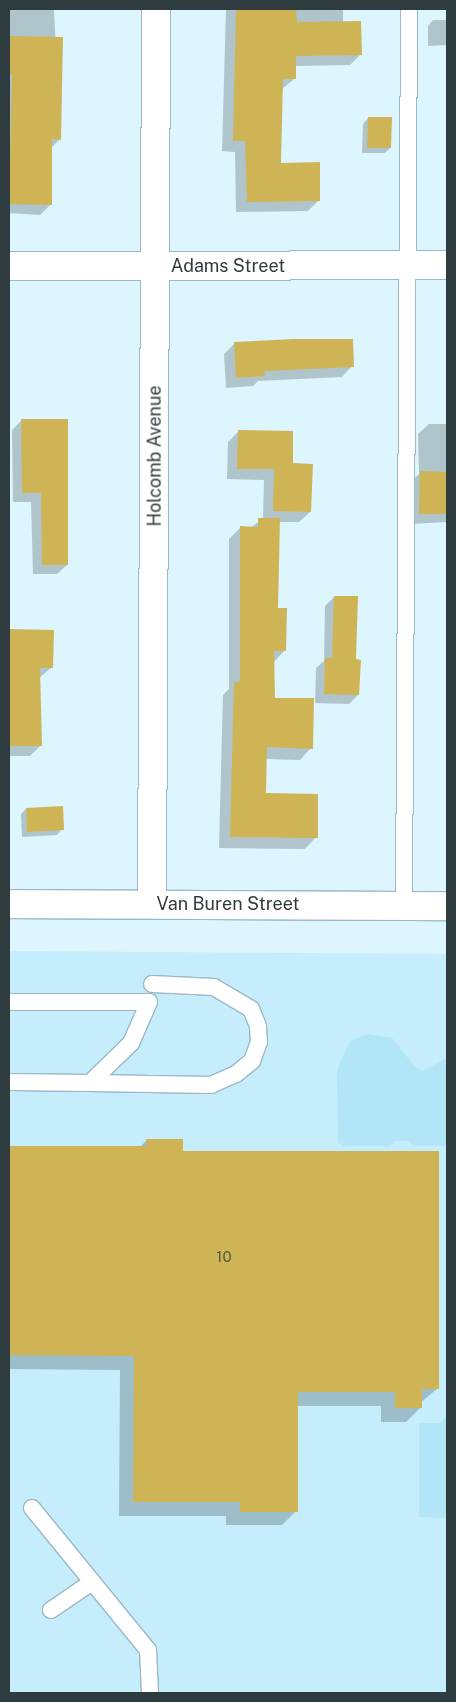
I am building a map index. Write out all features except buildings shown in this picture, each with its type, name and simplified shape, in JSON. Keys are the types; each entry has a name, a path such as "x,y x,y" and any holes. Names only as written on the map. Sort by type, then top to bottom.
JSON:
{"street":[{"name":"Holcomb Avenue","path":"152,904 156,9"},
{"name":"Adams Street","path":"9,266 447,265"},
{"name":"Van Buren Street","path":"9,904 447,906"}],"lane":[{"path":"404,906 409,9"},
{"path":"9,1082 211,1085 236,1074 252,1061 259,1042 258,1026 251,1009 214,987 152,984"},
{"path":"9,1002 149,1002 131,1043 90,1083"},
{"path":"32,1508 148,1650 150,1693"},
{"path":"51,1610 92,1582"}],"shaded area":[{"path":"9,951 447,954 447,1693 9,1693"},
{"path":"368,1034 392,1038 416,1068 423,1071 447,1058 447,1146 414,1146 409,1141 395,1141 390,1146 344,1146 338,1142 337,1070 350,1041"},
{"path":"447,1414 447,1518 419,1517 419,1423 441,1423"}]}
